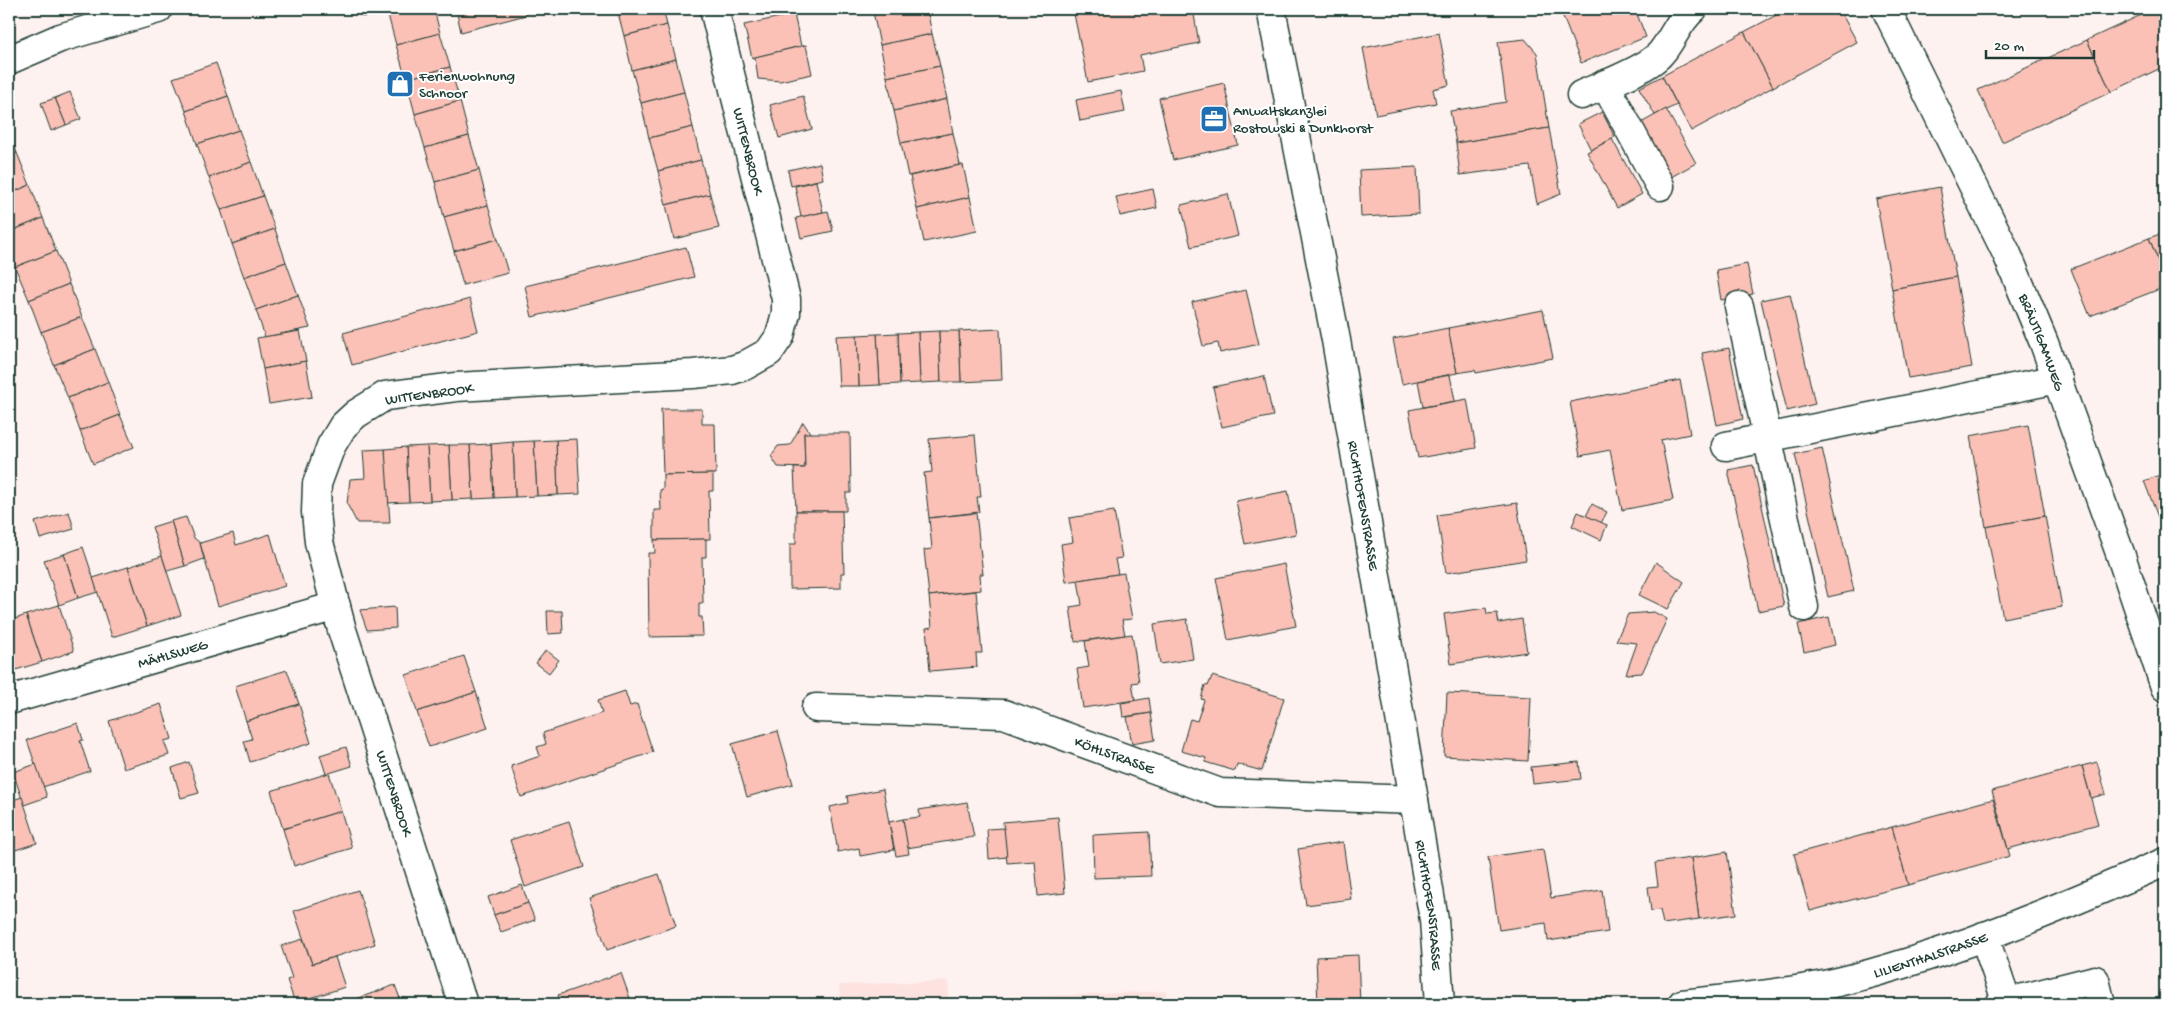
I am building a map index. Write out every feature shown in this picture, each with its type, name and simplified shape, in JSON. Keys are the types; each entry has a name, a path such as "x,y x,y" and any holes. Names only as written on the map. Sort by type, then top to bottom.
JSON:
{"street":[{"path":"9,60 60,38 158,9"},
{"name":"WITTENBROOK","path":"463,1004 345,640 319,542 316,512 317,484 331,446 343,426 370,404 385,396 456,386 693,374 732,370 769,352 780,336 786,313 786,299 714,9"},
{"name":"RICHTHOFENSTRASSE","path":"1271,9 1334,333 1414,800 1434,920 1440,1004"},
{"path":"1660,186 1593,90 1650,63 1660,55 1682,21 1693,9"},
{"name":"BRÄUTIGAMWEG","path":"1886,9 2007,254 2058,380 2165,687"},
{"path":"1739,306 1804,607"},
{"path":"1726,446 2058,380"},
{"name":"MÄHLSWEG","path":"9,700 336,606"},
{"name":"KÖHLSTRASSE","path":"816,708 1004,714 1220,792 1414,800"},
{"name":"LILIENTHALSTRASSE","path":"1682,1004 1799,989 1853,978 1938,954 2098,892 2165,862"},
{"path":"1984,936 2003,1003 2095,980 2101,1004"}],"shaded area":[{"path":"949,981 948,1000 1166,991 1166,1004 841,1004 839,985"}],"building":[{"path":"360,9 434,9 440,33 396,45 387,11 362,17"},
{"path":"456,9 524,9 526,15 461,32"},
{"path":"617,9 663,9 667,25 624,36"},
{"path":"887,9 927,9 932,34 880,45 873,12"},
{"path":"1073,9 1193,9 1199,43 1140,55 1143,71 1088,82"},
{"path":"1560,9 1635,9 1646,37 1581,63"},
{"path":"1788,9 1839,9 1857,42 1773,87 1744,32"},
{"path":"2154,9 2165,9 2165,66 2111,92 2087,40"},
{"path":"794,14 801,46 752,58 744,25"},
{"path":"667,25 676,59 632,70 624,36"},
{"path":"1744,32 1773,87 1691,131 1662,76"},
{"path":"440,33 450,67 406,79 396,45"},
{"path":"1439,33 1449,85 1433,89 1436,103 1376,115 1363,48"},
{"path":"932,34 940,66 887,77 880,45"},
{"path":"1525,39 1537,53 1549,128 1456,143 1450,111 1506,102 1498,42"},
{"path":"2087,40 2111,92 2002,142 1978,90"},
{"path":"806,45 812,74 780,81 758,79 755,57"},
{"path":"676,59 684,92 641,103 632,70"},
{"path":"216,63 228,96 186,111 173,78"},
{"path":"940,66 947,99 894,111 887,77"},
{"path":"450,67 460,101 415,114 406,79"},
{"path":"1662,76 1677,105 1655,115 1639,88"},
{"path":"1224,83 1238,145 1173,160 1159,98"},
{"path":"1121,91 1125,112 1080,121 1076,100"},
{"path":"70,92 81,119 66,125 55,98"},
{"path":"684,92 693,127 649,138 641,103"},
{"path":"228,96 239,130 197,144 186,111"},
{"path":"803,96 812,129 779,138 770,105"},
{"path":"55,98 66,125 51,131 41,103"},
{"path":"947,99 953,133 901,143 894,111"},
{"path":"460,101 469,136 425,148 415,114"},
{"path":"1666,109 1696,163 1671,177 1641,123"},
{"path":"1602,112 1615,137 1591,150 1578,124"},
{"path":"693,127 701,160 658,171 649,138"},
{"path":"1549,128 1561,194 1537,204 1530,166 1460,175 1456,143"},
{"path":"239,130 251,162 209,178 197,144"},
{"path":"9,132 17,153 9,156"},
{"path":"953,133 960,165 908,176 901,143"},
{"path":"469,136 479,170 435,182 425,148"},
{"path":"1612,139 1642,194 1617,208 1587,152"},
{"path":"17,153 30,185 9,194 9,156"},
{"path":"701,160 710,194 666,205 658,171"},
{"path":"251,162 263,196 221,210 209,178"},
{"path":"820,163 823,179 791,186 788,170"},
{"path":"963,165 970,197 917,209 910,176"},
{"path":"1417,167 1419,214 1361,217 1359,170"},
{"path":"479,170 488,205 444,217 435,182"},
{"path":"816,181 823,212 801,217 795,186"},
{"path":"30,185 43,218 9,232 9,194"},
{"path":"1940,187 1956,277 1892,289 1876,199"},
{"path":"1153,189 1157,208 1120,216 1116,197"},
{"path":"710,194 719,228 674,239 666,205"},
{"path":"1228,194 1238,236 1191,247 1181,205"},
{"path":"263,196 275,229 232,244 221,210"},
{"path":"970,197 977,231 924,242 917,209"},
{"path":"488,205 498,239 454,251 444,217"},
{"path":"828,211 833,231 801,238 796,218"},
{"path":"43,218 56,251 15,267 9,250 9,232"},
{"path":"275,229 286,262 244,277 232,244"},
{"path":"2165,232 2165,278 2149,238"},
{"path":"2149,238 2165,278 2165,287 2090,316 2071,269"},
{"path":"498,239 508,273 463,285 454,251"},
{"path":"686,247 694,277 532,317 525,286"},
{"path":"56,251 69,284 29,300 15,267"},
{"path":"286,262 298,295 256,310 244,277"},
{"path":"1747,264 1753,294 1721,300 1716,270"},
{"path":"1956,277 1972,367 1908,378 1892,289"},
{"path":"69,284 82,317 41,332 29,300"},
{"path":"1246,290 1259,344 1220,353 1218,343 1203,346 1192,302"},
{"path":"1790,294 1815,404 1787,411 1761,300"},
{"path":"298,295 310,328 265,337 256,310"},
{"path":"470,299 478,331 352,365 343,333"},
{"path":"1543,310 1553,358 1476,373 1475,370 1457,373 1448,328"},
{"path":"82,317 95,349 54,365 41,332"},
{"path":"1448,328 1457,373 1402,384 1393,339"},
{"path":"1000,329 1002,380 961,382 959,331"},
{"path":"300,331 306,361 263,369 257,338"},
{"path":"939,331 941,382 920,383 918,332"},
{"path":"939,331 959,331 961,382 941,382"},
{"path":"918,332 920,383 900,384 898,333"},
{"path":"898,333 900,384 880,385 877,334"},
{"path":"877,334 880,385 859,386 857,335"},
{"path":"857,335 859,386 839,386 836,336"},
{"path":"1729,348 1743,419 1717,425 1702,353"},
{"path":"95,349 108,382 68,398 54,365"},
{"path":"306,361 312,397 269,404 263,369"},
{"path":"1450,375 1455,401 1423,407 1418,381"},
{"path":"1264,376 1273,416 1222,427 1213,387"},
{"path":"1680,380 1690,434 1661,440 1673,500 1622,510 1610,450 1580,456 1570,402"},
{"path":"108,382 120,415 80,431 68,398"},
{"path":"1467,399 1476,448 1418,458 1409,410"},
{"path":"661,409 702,409 702,424 715,424 716,474 663,475"},
{"path":"120,415 134,447 93,464 80,431"},
{"path":"803,422 811,434 804,433 805,468 778,467 771,456 778,446 790,445"},
{"path":"2028,425 2045,516 1986,527 1970,436"},
{"path":"804,433 850,433 851,493 846,493 846,511 796,511 794,468 805,468"},
{"path":"975,435 981,497 977,497 979,512 929,518 924,473 932,472 929,439"},
{"path":"577,439 580,494 558,495 556,440"},
{"path":"556,440 558,495 537,496 534,441"},
{"path":"534,441 537,496 515,497 513,442"},
{"path":"513,442 515,497 494,498 491,444"},
{"path":"491,444 494,498 473,499 470,445"},
{"path":"449,445 470,445 473,499 452,500"},
{"path":"449,445 452,500 430,501 427,446"},
{"path":"427,446 430,501 409,502 406,447"},
{"path":"406,447 409,502 387,503 385,449"},
{"path":"1822,448 1854,591 1828,597 1795,454"},
{"path":"385,449 390,523 357,523 347,504 350,479 365,478 363,450"},
{"path":"1753,465 1784,606 1758,611 1728,470"},
{"path":"2165,473 2165,535 2144,481"},
{"path":"713,474 713,491 709,491 710,539 654,540 654,510 661,510 660,490 663,489 663,475"},
{"path":"1288,491 1296,534 1245,544 1236,501"},
{"path":"1517,503 1526,560 1446,573 1437,515"},
{"path":"1592,504 1607,512 1601,523 1586,516"},
{"path":"796,511 842,511 844,573 841,573 841,588 790,589 790,544 796,544"},
{"path":"1114,511 1122,558 1115,559 1118,574 1066,582 1061,544 1073,542 1069,518"},
{"path":"69,512 74,529 40,539 35,522"},
{"path":"1578,512 1607,525 1601,540 1572,526"},
{"path":"976,513 983,574 980,574 981,590 929,596 924,550 932,549 929,518"},
{"path":"2045,516 2062,607 2003,618 1986,527"},
{"path":"186,517 194,538 200,543 204,559 185,566 171,521"},
{"path":"171,521 185,566 167,571 152,527"},
{"path":"233,533 236,545 270,534 285,586 218,606 200,543"},
{"path":"706,539 706,557 702,557 703,603 699,603 699,617 702,617 703,636 649,637 648,553 655,553 654,540"},
{"path":"83,547 98,592 78,598 64,554"},
{"path":"64,554 78,598 59,605 44,560"},
{"path":"162,556 181,615 147,626 128,567"},
{"path":"1656,562 1684,582 1668,609 1639,595"},
{"path":"1284,564 1296,626 1228,640 1216,578"},
{"path":"128,567 147,626 112,637 93,578"},
{"path":"1124,573 1132,619 1122,620 1125,635 1075,642 1070,607 1082,605 1078,580"},
{"path":"976,591 982,653 976,653 977,667 930,671 926,628 932,627 929,596"},
{"path":"59,605 74,651 42,662 26,615"},
{"path":"395,607 396,628 367,630 360,610"},
{"path":"1486,608 1487,614 1497,613 1499,623 1522,619 1527,652 1451,664 1444,614"},
{"path":"547,611 562,611 563,633 548,634"},
{"path":"1654,612 1667,619 1642,673 1626,674 1637,643 1616,641 1628,614"},
{"path":"26,615 42,662 9,672 9,621"},
{"path":"1829,617 1835,645 1804,652 1798,624"},
{"path":"1187,619 1193,659 1160,664 1154,624"},
{"path":"1132,634 1139,682 1132,683 1135,700 1083,708 1077,669 1089,667 1085,641"},
{"path":"546,650 559,660 549,673 536,663"},
{"path":"464,656 476,692 417,712 406,675"},
{"path":"287,670 299,704 246,721 235,686"},
{"path":"1212,676 1284,698 1262,771 1237,764 1235,771 1205,762 1206,758 1181,751 1190,719 1197,721 1204,700 1201,699 1205,685 1208,686"},
{"path":"625,691 630,706 637,704 653,752 521,797 511,766 540,756 537,747 546,744 543,733 602,713 598,700"},
{"path":"476,692 488,728 429,747 417,712"},
{"path":"1447,693 1531,697 1528,761 1444,756"},
{"path":"1149,698 1151,713 1123,717 1121,703"},
{"path":"161,704 172,739 164,741 169,755 124,769 109,721"},
{"path":"299,704 311,743 250,762 244,741 252,739 246,721"},
{"path":"1151,713 1155,740 1132,744 1127,717"},
{"path":"78,723 83,740 80,741 90,771 43,787 27,740"},
{"path":"778,731 793,784 747,797 732,744"},
{"path":"346,747 352,766 326,774 320,755"},
{"path":"189,762 199,793 181,798 172,768"},
{"path":"1579,762 1581,779 1533,784 1531,767"},
{"path":"2097,762 2106,794 2091,798 2082,766"},
{"path":"36,764 47,797 24,805 13,772"},
{"path":"2082,766 2098,824 2008,849 1992,791"},
{"path":"329,773 341,811 283,829 271,791"},
{"path":"883,789 894,850 860,856 859,848 838,852 830,807 848,803 847,796"},
{"path":"22,797 37,843 9,852 9,801"},
{"path":"1993,799 2010,856 1908,885 1892,827"},
{"path":"967,802 974,837 907,848 903,819 920,817 919,810"},
{"path":"341,811 352,848 294,866 283,829"},
{"path":"1058,817 1065,893 1038,896 1035,861 1007,863 1003,822"},
{"path":"903,819 909,854 896,856 889,822"},
{"path":"569,821 584,867 525,887 510,840"},
{"path":"1892,827 1908,885 1810,911 1794,854"},
{"path":"1004,828 1007,857 989,859 987,829"},
{"path":"1149,832 1151,876 1094,878 1093,835"},
{"path":"1343,842 1351,899 1306,905 1298,849"},
{"path":"1543,849 1551,898 1602,890 1608,932 1548,941 1546,923 1499,930 1488,857"},
{"path":"1727,852 1736,914 1699,919 1691,858"},
{"path":"1691,858 1699,919 1663,924 1660,910 1651,911 1648,887 1658,886 1655,863"},
{"path":"659,874 676,926 607,950 589,898"},
{"path":"522,885 528,903 494,915 488,897"},
{"path":"358,890 375,944 312,964 294,911"},
{"path":"528,903 535,920 501,932 494,915"},
{"path":"303,939 312,964 335,957 345,987 295,1003 287,980 292,978 281,946"},
{"path":"1358,955 1360,1004 1318,1004 1316,957"},
{"path":"621,973 632,1004 561,1004 558,995"},
{"path":"395,985 402,1004 345,1003"}],"place":[{"name":"Ferienwohnung Schnoor","path":"400,84"},
{"name":"Anwaltskanzlei Rostowski & Dunkhorst","path":"1214,119"}]}
